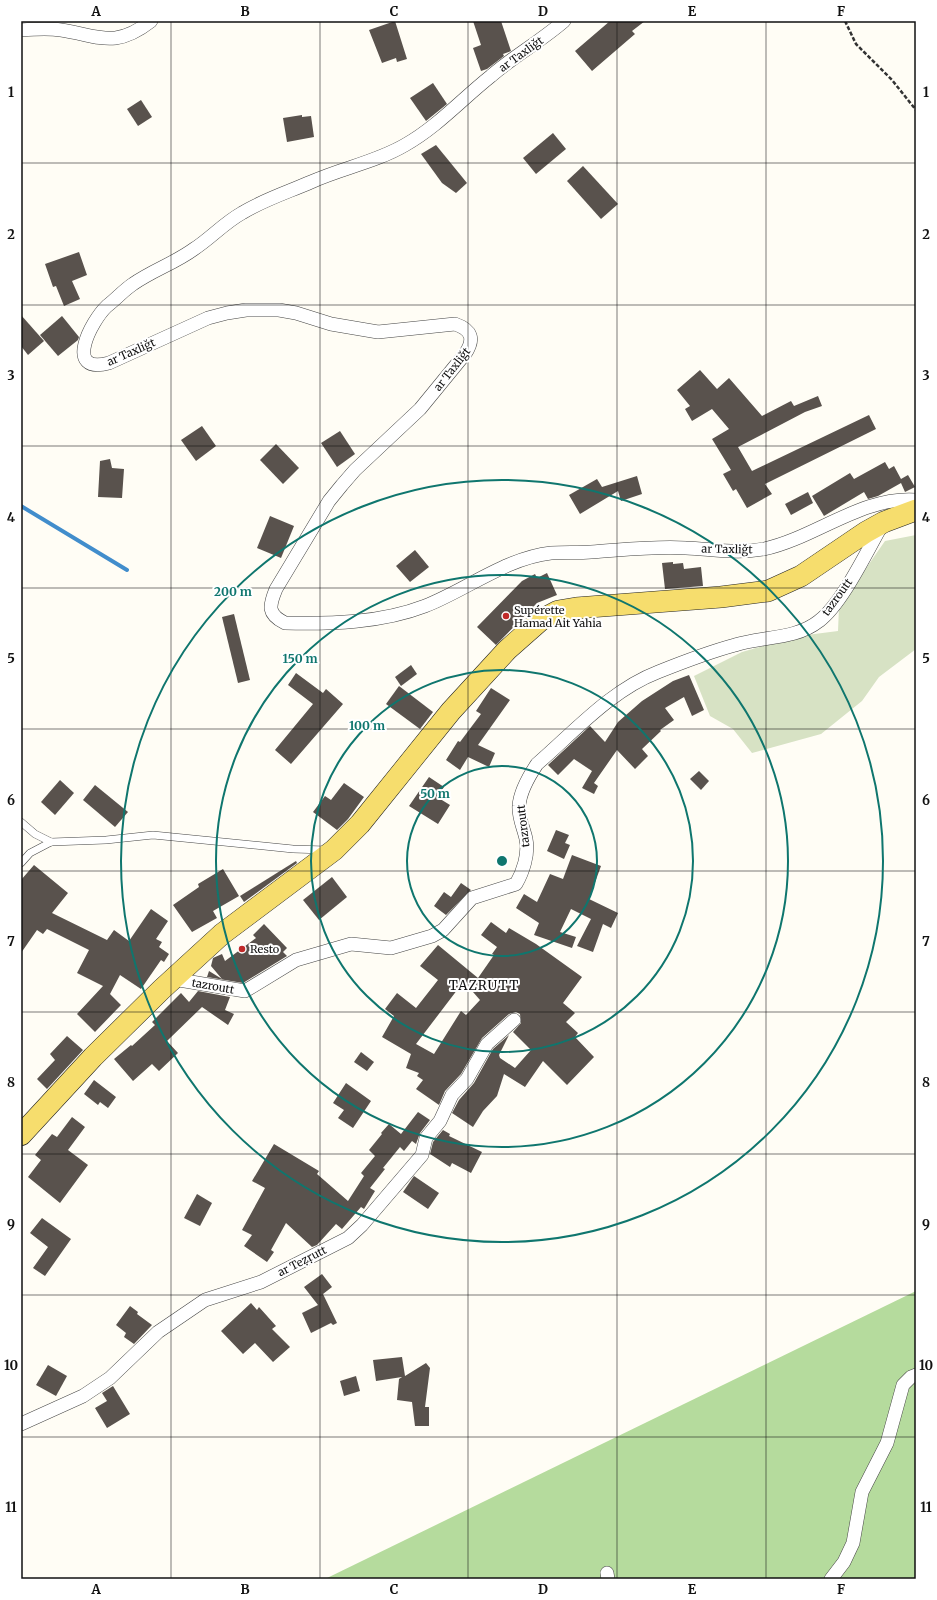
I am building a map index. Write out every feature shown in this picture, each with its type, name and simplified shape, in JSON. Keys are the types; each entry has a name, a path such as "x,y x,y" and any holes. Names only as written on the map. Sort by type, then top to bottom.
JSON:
{"main road":[{"path":"21,1135 93,1057 173,979 222,934 334,850 360,824 451,711 507,650 541,620 558,611 564,610 768,591 801,576 866,532 884,522 916,510"}],"street":[{"path":"21,30 61,30 98,38 115,39 136,32 151,21"},
{"name":"ar Taxliǧt","path":"564,21 531,48 491,76 444,118 419,137 383,156 344,169 244,212 224,225 194,249 133,284 105,308 92,327 85,342 83,354 91,363 100,366 109,364 208,318 246,310 279,310 296,312 331,324 378,332 455,324 464,327 471,336 471,346 433,394 420,409 355,470 330,502 276,589 271,601 271,612 276,619 285,623 373,620 400,614 425,606 512,564 531,557 551,554 669,548 737,551 765,549 866,508 890,501 916,500"},
{"name":"tazroutt","path":"173,979 245,991 253,988 256,984 296,960 351,944 391,948 432,936 443,930 472,898 516,884 520,877 526,853 526,840 519,808 521,795 531,773 538,764 613,698 656,673 736,644 780,637 802,631 819,621 840,597 884,522"},
{"name":"ar Teẓṛutt","path":"21,1424 88,1392 110,1378 158,1332 205,1300 261,1282 348,1238 362,1226 422,1155 426,1138 440,1121 452,1095 467,1079 487,1044 514,1020"},
{"path":"831,1579 844,1562 851,1547 862,1492 887,1443 903,1385 916,1375"}],"lane":[{"path":"21,822 35,834 51,842"},
{"path":"21,863 30,853 51,842 106,840 153,835 293,849 334,850"}],"path":[{"path":"846,21 856,44 892,80 916,110"}],"green space":[{"path":"916,535 916,649 879,677 862,701 821,734 752,753 733,729 710,716 694,676 742,652 799,636 838,631 839,607 885,541"},
{"path":"916,1291 916,1579 325,1579"}],"building":[{"path":"395,21 407,59 397,62 396,58 382,63 369,30"},
{"path":"473,21 501,21 511,51 503,54 504,56 487,69 481,71 473,48 481,45"},
{"path":"610,21 645,21 632,31 635,34 592,71 575,51"},
{"path":"433,83 447,104 426,121 410,98"},
{"path":"141,100 152,117 138,126 127,109"},
{"path":"302,115 302,117 311,116 314,137 287,142 283,118"},
{"path":"553,133 566,149 536,174 523,158"},
{"path":"436,145 467,183 456,193 442,183 421,154"},
{"path":"583,166 618,204 601,219 567,181"},
{"path":"79,252 87,275 72,281 80,299 64,306 56,286 53,287 45,264"},
{"path":"21,315 44,341 28,355 21,346"},
{"path":"62,316 79,337 78,340 58,356 40,335"},
{"path":"700,370 717,389 729,378 762,416 791,401 794,406 818,396 822,406 805,412 738,447 752,471 869,415 876,429 765,484 772,494 747,508 736,489 733,491 723,474 731,470 712,439 729,429 712,409 692,421 685,409 690,406 677,390"},
{"path":"202,426 216,446 196,461 181,440"},
{"path":"340,431 355,454 337,467 321,443"},
{"path":"276,444 299,468 283,484 260,460"},
{"path":"110,459 112,468 124,469 122,498 98,497 100,461"},
{"path":"885,462 889,469 894,466 901,479 908,475 915,487 905,492 901,483 878,496 868,499 864,492 824,516 812,496 850,473 854,479"},
{"path":"637,476 642,494 621,501 618,491 580,514 569,495 597,479 602,487"},
{"path":"808,492 813,503 791,515 785,504"},
{"path":"270,516 294,526 281,558 257,548"},
{"path":"415,550 429,567 410,582 396,566"},
{"path":"673,562 673,564 683,563 684,569 701,567 703,586 665,589 662,563"},
{"name":"Supérette Hamad Ait Yahia","path":"547,573 557,595 537,603 496,645 477,627 522,581 535,574 537,578"},
{"path":"234,614 250,680 238,683 222,617"},
{"path":"411,665 417,674 401,686 395,677"},
{"path":"296,673 323,693 326,689 343,704 291,764 275,750 313,704 288,685"},
{"path":"689,675 704,710 692,716 684,697 665,708 674,720 660,730 661,731 642,749 648,756 635,769 617,750 594,783 598,786 594,794 582,788 592,771 574,759 558,775 548,765 590,726 605,742 618,722 642,701 673,681"},
{"path":"399,686 433,712 420,729 386,704"},
{"path":"491,688 510,700 478,745 495,753 489,767 468,757 460,770 446,760 458,741 460,742 481,714 476,711"},
{"path":"699,771 709,781 701,790 690,779"},
{"path":"429,777 444,787 437,797 450,805 438,824 409,806"},
{"path":"60,780 74,793 55,815 41,802"},
{"path":"344,783 364,797 348,819 337,830 313,812 325,796 331,800"},
{"path":"95,785 128,812 115,827 83,800"},
{"path":"556,830 569,835 565,843 570,845 564,859 547,851"},
{"path":"572,855 601,866 589,899 618,913 611,928 603,924 593,952 577,946 591,919 571,909 560,932 576,937 572,948 534,935 539,923 516,908 524,894 537,902 550,874 563,879"},
{"path":"296,861 297,863 244,902 240,896"},
{"path":"34,865 68,893 52,913 107,940 114,930 129,941 151,909 168,921 156,939 162,942 159,947 169,954 164,962 161,960 141,989 120,975 110,994 121,1005 95,1032 77,1014 103,986 77,973 89,950 47,929 43,934 37,930 21,953 21,880"},
{"path":"223,869 239,896 213,911 217,918 192,932 173,905 199,887 198,884"},
{"path":"332,877 347,897 319,920 303,900"},
{"path":"461,883 471,890 446,915 434,906 444,892 451,897"},
{"path":"491,922 506,933 509,928 536,944 582,977 563,1003 575,1013 566,1022 578,1033 575,1037 594,1057 567,1085 543,1061 525,1087 504,1074 497,1096 483,1111 473,1127 452,1113 459,1100 474,1083 493,1049 509,1035 499,1055 500,1058 515,1068 531,1050 513,1032 521,1023 520,1014 516,1012 509,1014 482,1038 461,1074 445,1091 439,1105 416,1089 423,1080 417,1076 419,1073 406,1068 411,1054 382,1037 394,1016 385,1009 397,993 416,1008 438,980 420,966 438,945 478,978 494,955 492,954 497,947 481,935","holes":["464,981 476,988 473,992 480,1000 466,1015 461,1011 434,1054 416,1044"]},
{"path":"264,924 287,948 283,952 287,956 243,983 207,977 209,971 222,979 211,966 213,958 222,954 225,961 256,938 253,935"},
{"path":"198,991 230,997 225,1010 234,1014 228,1025 202,1007 167,1041 178,1053 159,1071 152,1064 133,1081 114,1059 131,1045 132,1046 155,1025 152,1022 181,993 189,1002"},
{"path":"67,1036 83,1050 47,1089 37,1079 55,1060 50,1054"},
{"path":"361,1052 374,1062 367,1071 354,1062"},
{"path":"94,1080 116,1097 108,1108 100,1102 98,1105 84,1094"},
{"path":"346,1083 371,1101 353,1128 338,1118 344,1110 333,1103"},
{"path":"418,1112 430,1120 420,1133 416,1144 412,1141 404,1151 400,1147 383,1168 385,1169 370,1188 375,1191 364,1209 361,1207 342,1229 336,1224 317,1245 312,1247 286,1223 271,1250 274,1252 267,1262 244,1246 252,1235 242,1230 265,1188 252,1181 274,1144 319,1171 317,1174 348,1201 364,1176 361,1173 375,1156 369,1150 382,1134 381,1133 389,1124 401,1134"},
{"path":"72,1117 85,1127 68,1150 88,1165 60,1203 28,1177 41,1160 35,1155 52,1134 57,1137"},
{"path":"443,1130 450,1134 449,1136 482,1152 471,1173 452,1163 450,1167 430,1154 433,1142"},
{"path":"414,1176 439,1193 428,1209 403,1192"},
{"path":"197,1194 212,1203 200,1226 184,1218"},
{"path":"42,1218 71,1239 45,1276 33,1268 48,1247 30,1233"},
{"path":"322,1274 332,1287 323,1294 337,1323 333,1325 331,1323 311,1333 302,1313 318,1305 304,1287"},
{"path":"251,1303 257,1310 259,1307 276,1326 272,1329 290,1347 273,1362 255,1343 243,1354 221,1331"},
{"path":"130,1306 138,1312 137,1314 152,1325 134,1344 124,1337 126,1333 116,1325"},
{"path":"402,1357 405,1376 426,1363 430,1368 425,1407 429,1407 429,1426 415,1426 412,1402 397,1400 399,1379 402,1377 376,1381 373,1360"},
{"path":"48,1365 67,1376 56,1396 36,1385"},
{"path":"356,1376 360,1391 344,1396 340,1381"},
{"path":"113,1386 130,1414 107,1428 95,1408 107,1401 102,1393"}],"waterway":[{"path":"21,506 127,570"}],"place":[{"name":"Supérette Hamad Ait Yahia","path":"506,616"},
{"name":"Resto","path":"242,949"}],"district":[{"name":"TAZRUTT","path":"484,985"}]}
